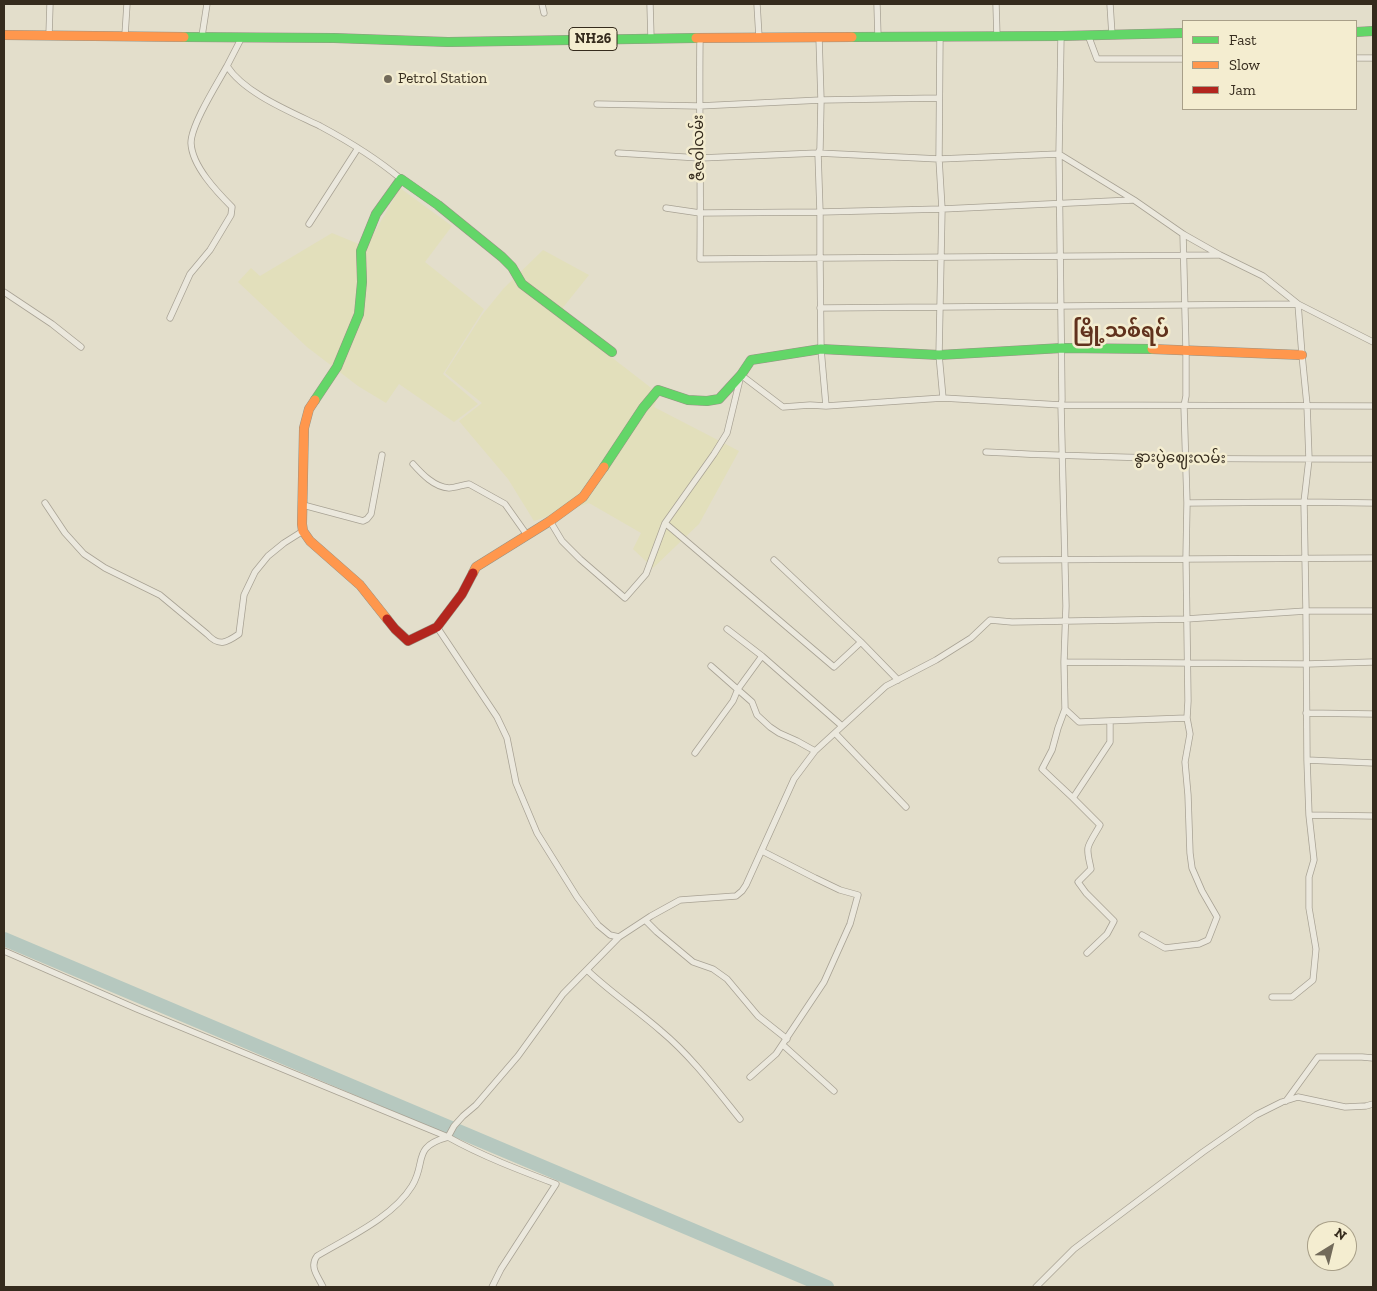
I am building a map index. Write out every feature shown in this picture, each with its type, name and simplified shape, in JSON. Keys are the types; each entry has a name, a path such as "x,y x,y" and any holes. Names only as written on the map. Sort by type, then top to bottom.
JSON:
{"main road":[{"path":"1357,32 1373,31"},
{"name":"NH26","path":"4,35 242,36 448,42 651,38 997,37 1182,34"},
{"path":"612,352 522,284 512,267 502,257 438,205 401,179 376,214 361,251 362,282 359,314 337,367 309,408 304,428 303,531 310,541 360,585 395,629 408,641 437,627 462,594 476,567 550,521 583,497 643,408 658,390 688,400 707,401 718,399 741,375 751,360 821,348 939,354 1062,348 1186,350 1302,355"}],"street":[{"path":"49,35 50,4"},
{"path":"125,35 127,4"},
{"path":"202,36 207,4"},
{"path":"542,4 544,13"},
{"path":"650,4 651,38"},
{"path":"757,4 759,37"},
{"path":"877,4 878,37"},
{"path":"996,4 997,37"},
{"path":"1110,4 1112,35"},
{"path":"1088,35 1097,59 1182,59"},
{"path":"170,318 190,274 210,250 231,215 232,207 219,194 199,166 193,154 191,142 194,129 242,36"},
{"path":"940,36 939,159 942,209 939,354 943,398"},
{"path":"1061,36 1059,154 1061,203 1061,405 1066,606 1064,621 1065,708 1052,750 1042,769 1100,825 1088,845 1092,869 1078,882 1086,893 1114,921 1107,934 1087,953"},
{"path":"819,37 820,308 826,406"},
{"name":"ဇီဇဝါလမ်း","path":"700,38 700,259 820,258"},
{"path":"1357,58 1373,58"},
{"path":"227,66 232,74 251,89 358,148 401,179"},
{"path":"597,104 699,106 820,100 939,98"},
{"path":"309,224 358,148"},
{"path":"618,153 700,158 818,153 939,159 1059,154 1134,200 1184,234 1220,255 1264,276 1298,304 1373,342"},
{"path":"666,208 700,213 820,212 942,209 1134,200"},
{"path":"1142,935 1165,948 1199,944 1208,940 1217,917 1202,891 1192,868 1188,831 1188,796 1185,762 1190,734 1186,718 1188,663 1184,406 1186,396 1186,350 1184,234"},
{"path":"820,258 1220,255"},
{"path":"4,292 52,324 81,347"},
{"path":"820,308 1298,304"},
{"path":"1272,997 1292,997 1314,980 1316,950 1309,908 1309,877 1314,860 1309,815 1306,713 1304,502 1309,459 1307,405 1298,304"},
{"path":"550,521 562,541 625,598 646,574 665,523 727,433 741,375 783,407 943,398 1061,405 1373,406"},
{"name":"နွားပွဲဈေးလမ်း","path":"986,452 1186,459 1373,459"},
{"path":"303,505 363,521 367,519 371,514 382,455"},
{"path":"413,464 427,479 440,486 449,488 469,484 505,504 527,535"},
{"path":"45,503 65,533 84,554 106,568 160,595 214,641 222,643 239,634 244,595 255,572 268,556 303,531"},
{"path":"1187,504 1373,503"},
{"path":"665,523 834,667 861,642"},
{"path":"1001,560 1373,558"},
{"path":"774,560 861,642 898,680"},
{"path":"323,1287 313,1266 313,1261 317,1256 387,1214 413,1186 418,1174 421,1154 432,1142 448,1137 454,1126 476,1105 518,1056 563,994 619,937 680,900 736,896 742,891 794,780 815,751 886,686 936,660 971,638 990,620 1012,622 1186,619 1306,611 1373,611"},
{"path":"437,627 497,717 507,738 516,783 537,832 550,855 576,897 598,925 610,935 619,937"},
{"path":"727,629 762,656 842,726"},
{"path":"695,753 733,701 738,689 762,656"},
{"path":"1064,662 1306,664 1373,662"},
{"path":"712,666 752,702 757,715 770,727 815,751"},
{"path":"1065,708 1079,722 1186,718"},
{"path":"1306,713 1373,714"},
{"path":"1073,798 1110,742 1110,721"},
{"path":"835,733 906,808"},
{"path":"1307,760 1373,763"},
{"path":"1309,815 1373,816"},
{"path":"750,1077 776,1054 824,982 850,924 858,895 840,890 762,851"},
{"path":"645,920 693,962 713,968 727,980 758,1016 787,1039"},
{"path":"4,951 138,1009 448,1137 508,1166 556,1184 501,1268 492,1287"},
{"path":"586,970 661,1030 681,1050 740,1119"},
{"path":"783,1045 834,1091"},
{"path":"1286,1101 1318,1057 1362,1056 1373,1058"},
{"path":"1036,1287 1074,1249 1256,1115 1298,1097 1345,1107 1373,1104"}],"shaded area":[{"path":"400,188 452,226 425,262 484,309 443,374 478,404 454,422 399,384 386,403 358,386 307,347 238,282 251,268 260,276 332,233 366,247"},
{"path":"543,250 589,275 557,315 659,394 654,407 739,451 699,524 653,568 633,549 641,533 589,503 534,521 508,479 459,421 482,403 445,373 482,315 504,288"}],"waterway":[{"path":"4,939 827,1287"}],"traffic: fast":[{"path":"1357,32 1373,31"},
{"path":"852,37 1061,36 1182,33"},
{"path":"184,37 334,38 448,42 696,38"},
{"path":"315,400 337,367 359,314 362,282 361,251 376,214 401,179 438,205 502,257 512,267 522,284 612,352"},
{"path":"604,467 643,408 658,390 688,400 707,401 719,399 741,375 751,360 821,349 939,355 1062,348 1152,349"}],"traffic: slow":[{"path":"4,35 184,37"},
{"path":"696,38 852,37"},
{"path":"1152,349 1302,355"},
{"path":"315,400 309,409 304,428 303,531 310,541 360,585 387,619"},
{"path":"473,573 476,567 550,521 583,497 604,467"}],"traffic: jam":[{"path":"387,619 408,641 437,627 462,594 473,573"}],"place":[{"name":"Petrol Station","path":"388,79"}],"district":[{"name":"မြို့သစ်ရပ်","path":"1121,331"}]}
